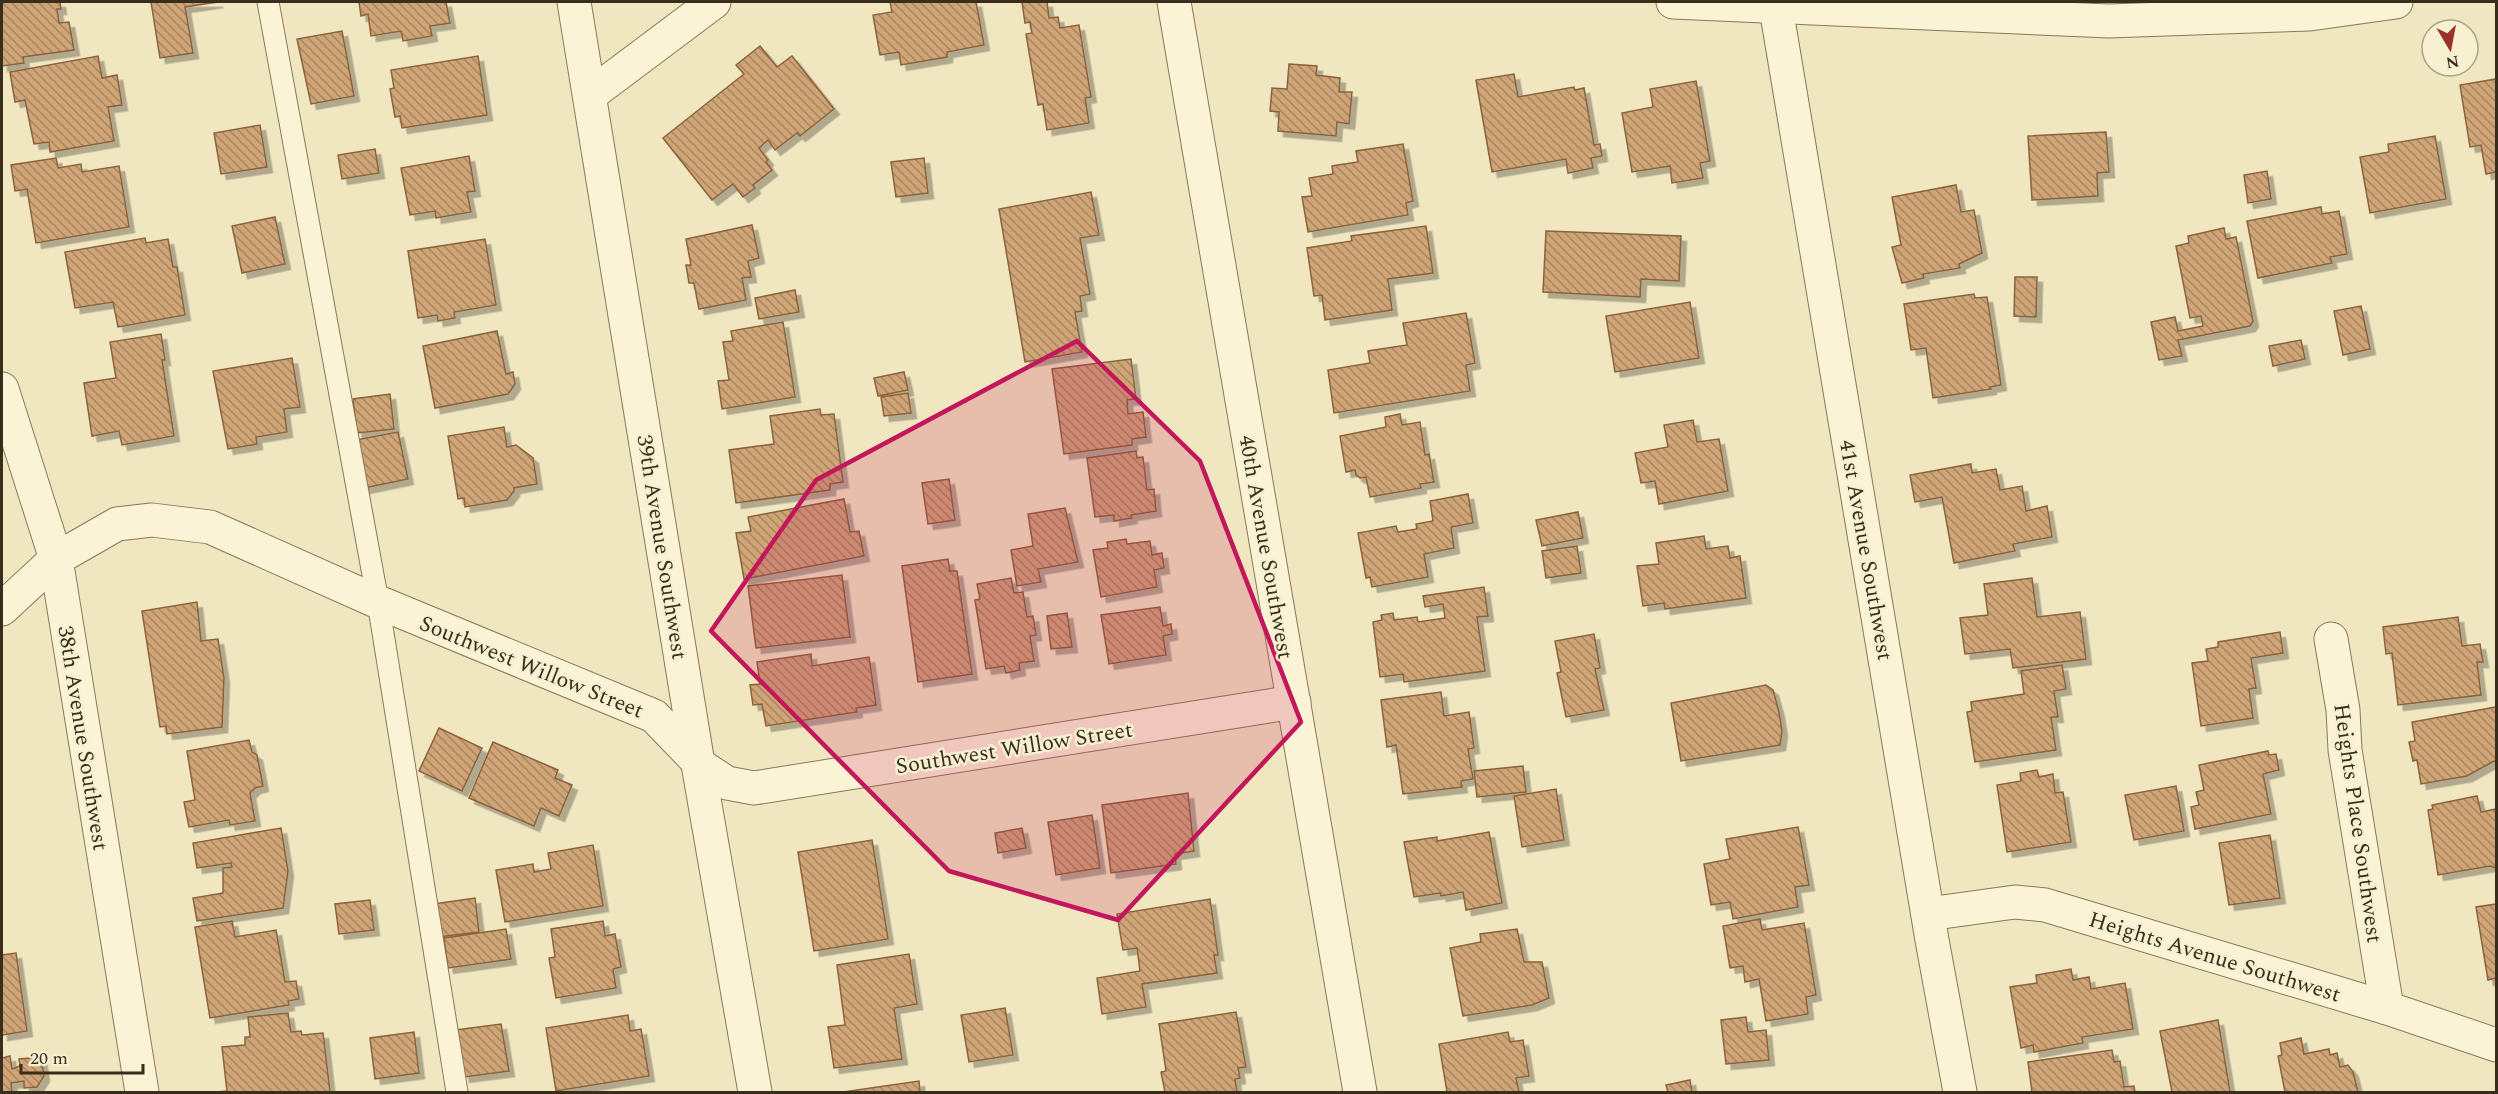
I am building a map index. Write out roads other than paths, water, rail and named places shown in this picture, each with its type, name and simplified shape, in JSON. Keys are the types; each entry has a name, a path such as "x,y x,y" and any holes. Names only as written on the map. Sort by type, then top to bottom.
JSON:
{"street":[{"name":"39th Avenue Southwest","path":"574,2 755,1092"},
{"path":"590,95 714,2"},
{"name":"40th Avenue Southwest","path":"1174,2 1360,1092"},
{"path":"1673,2 2109,21 2310,14 2396,2"},
{"name":"41st Avenue Southwest","path":"1776,8 1960,1092"},
{"name":"38th Avenue Southwest","path":"2,389 56,559 142,1092"},
{"name":"Southwest Willow Street","path":"2,609 56,559 117,524 152,520 177,521 210,527 378,602 654,716 699,763 727,783 754,788 1294,702"},
{"name":"Heights Place Southwest","path":"2331,639 2343,710 2345,750 2387,1008"},
{"name":"Heights Avenue Southwest","path":"1928,914 2015,902 2045,905 2387,1008 2496,1045"}],"lane":[{"path":"268,2 378,602 457,1092"}]}
